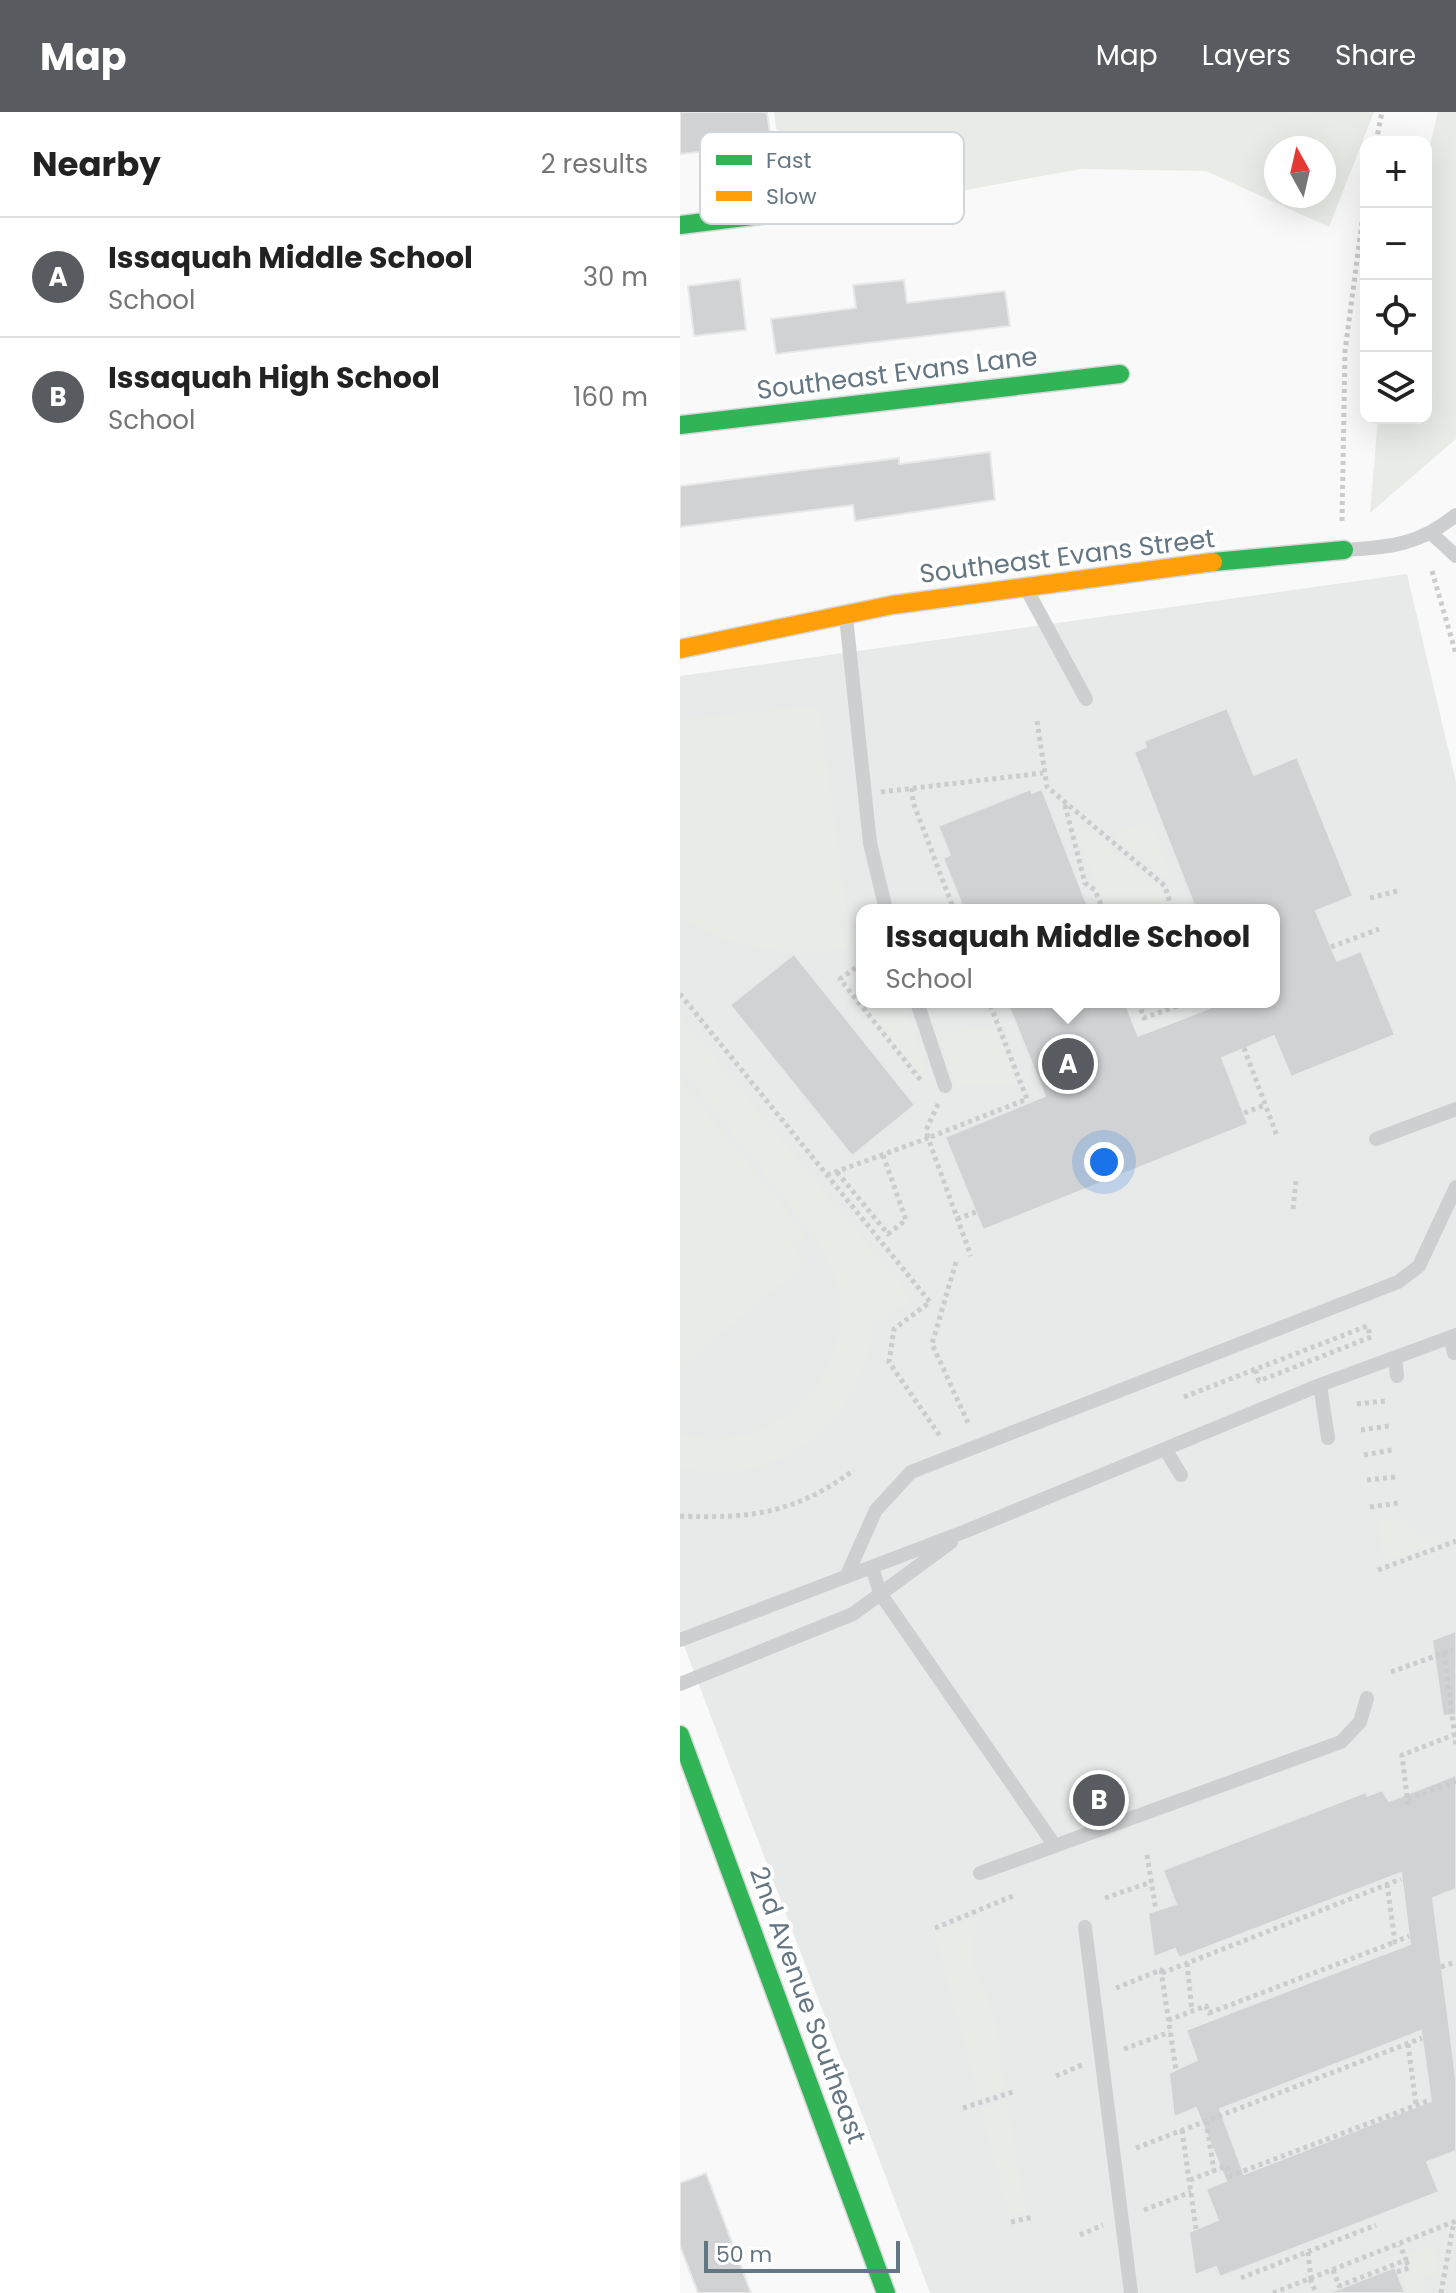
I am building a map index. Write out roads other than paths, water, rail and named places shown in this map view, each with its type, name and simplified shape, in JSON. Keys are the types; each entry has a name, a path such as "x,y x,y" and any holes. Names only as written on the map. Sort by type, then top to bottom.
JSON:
{"street":[{"path":"680,225 700,223"},
{"name":"Southeast Evans Lane","path":"680,425 1120,374"},
{"name":"Southeast Evans Street","path":"680,649 845,612 1163,567 1344,550"},
{"name":"2nd Avenue Southeast","path":"680,1735 886,2293"}],"lane":[{"name":"Southeast Evans Street","path":"1344,550 1404,543 1432,534 1456,515"},
{"path":"1432,534 1456,556"},
{"path":"1025,587 1086,699"},
{"path":"845,612 874,873 884,904"},
{"path":"919,1008 945,1086"},
{"path":"1376,1139 1456,1109"},
{"path":"846,1577 876,1510 911,1472 1398,1282 1409,1276 1426,1254 1456,1187"},
{"path":"680,1640 966,1531 1320,1385 1453,1336 1454,1353"},
{"path":"1395,1358 1397,1376"},
{"path":"1320,1385 1328,1438"},
{"path":"1165,1449 1181,1475"},
{"path":"680,1684 853,1614 966,1531"},
{"path":"872,1567 880,1593 1055,1846"},
{"path":"980,1873 1341,1742 1360,1722 1367,1698"},
{"path":"1085,1927 1131,2293"}],"place":[{"name":"Issaquah Middle School","path":"1068,1064"},
{"name":"Issaquah High School","path":"1099,1800"}]}
